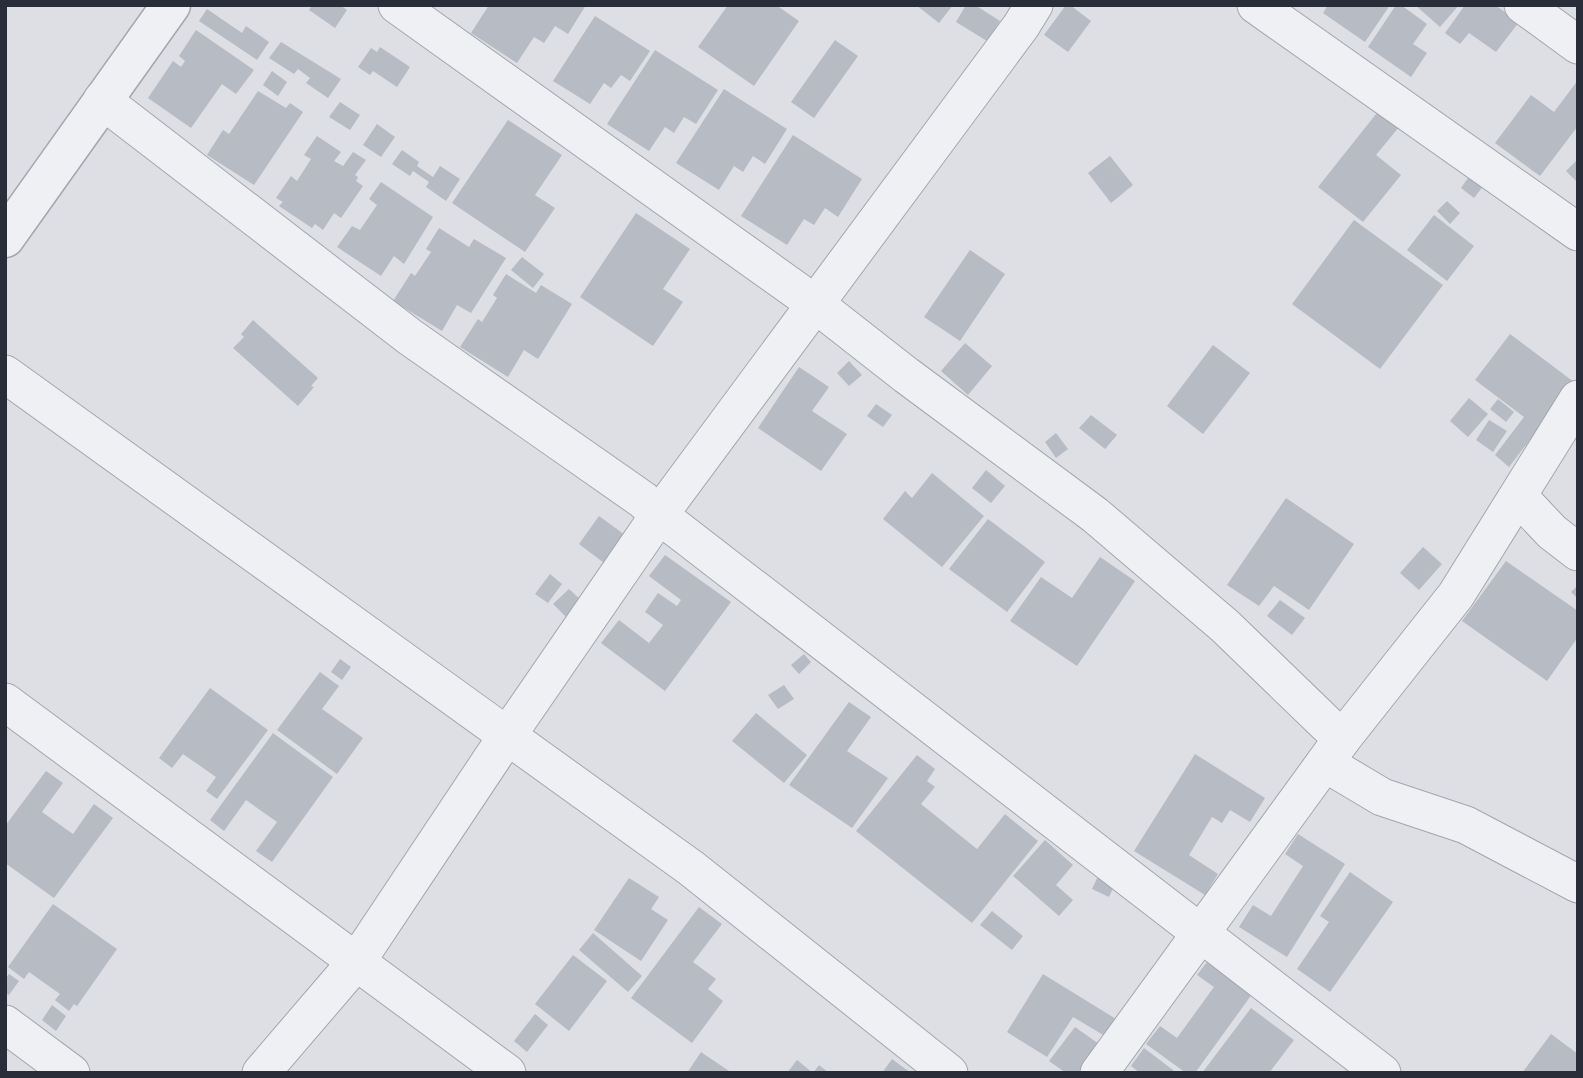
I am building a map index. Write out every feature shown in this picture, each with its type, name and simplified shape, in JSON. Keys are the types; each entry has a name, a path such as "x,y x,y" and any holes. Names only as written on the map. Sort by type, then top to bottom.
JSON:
{"street":[{"path":"11,217 102,100 171,5"},
{"path":"397,5 814,303 906,376 1095,515 1225,626 1334,751 1382,797 1466,825 1578,884"},
{"path":"261,1073 358,961 507,736 659,515 1034,5"},
{"path":"1256,5 1578,232"},
{"path":"1522,5 1578,45"},
{"path":"102,100 410,337 643,500 1382,1073"},
{"path":"5,374 691,868 949,1073"},
{"path":"1099,1073 1334,751 1456,595 1578,399"},
{"path":"1519,496 1552,531 1578,552"},
{"path":"5,702 507,1073"},
{"path":"5,1024 71,1073"}],"building":[{"path":"312,5 340,5 347,10 335,28 309,10"},
{"path":"489,5 586,5 568,34 555,26 544,43 534,37 517,63 471,33"},
{"path":"728,5 776,5 799,21 754,86 698,47"},
{"path":"916,5 953,5 939,23"},
{"path":"966,5 975,5 1000,21 987,41 956,22"},
{"path":"1066,5 1070,5 1091,21 1068,52 1044,35"},
{"path":"1328,5 1390,5 1365,42 1323,13"},
{"path":"1396,5 1401,5 1427,24 1413,44 1427,53 1411,77 1368,47"},
{"path":"1415,5 1459,5 1440,27"},
{"path":"1465,5 1495,5 1519,22 1496,52 1469,33 1460,44 1445,33"},
{"path":"207,9 242,33 246,26 269,42 257,60 199,21"},
{"path":"595,16 650,51 630,81 621,75 611,88 604,83 590,104 553,81"},
{"path":"196,30 254,70 236,94 222,84 191,128 148,98 173,61 181,67 185,61 179,56"},
{"path":"835,40 858,56 814,118 791,102"},
{"path":"281,42 341,79 328,98 306,83 310,78 298,69 294,74 269,58"},
{"path":"380,47 410,67 397,87 373,71 370,75 358,67 371,48 377,52"},
{"path":"655,50 718,90 696,124 684,117 674,133 665,127 649,151 607,124"},
{"path":"272,71 287,82 278,96 263,85"},
{"path":"1578,80 1578,126 1540,176 1495,143 1531,95 1554,112"},
{"path":"724,89 787,129 765,164 753,156 743,172 734,166 719,190 676,163"},
{"path":"258,91 286,108 290,103 303,112 254,185 207,155 223,130 229,134"},
{"path":"340,102 360,115 350,130 329,117"},
{"path":"1384,104 1404,121 1376,155 1401,175 1363,222 1318,187"},
{"path":"508,120 562,155 535,195 555,208 525,252 452,203"},
{"path":"377,124 395,137 381,157 363,145"},
{"path":"793,135 862,179 838,217 825,208 814,225 804,219 787,245 741,216"},
{"path":"317,136 341,152 334,161 343,166 353,152 366,160 355,175 358,177 356,181 363,186 341,218 334,213 323,230 315,224 312,228 279,206 283,202 276,198 291,176 297,181 311,159 304,155"},
{"path":"402,150 419,162 417,166 433,177 440,166 460,179 446,201 426,187 429,182 413,171 410,176 392,164"},
{"path":"1110,156 1133,185 1111,203 1088,173"},
{"path":"1578,159 1578,183 1566,171"},
{"path":"1470,175 1484,185 1474,198 1461,188"},
{"path":"381,182 433,217 404,264 394,256 381,276 337,247 352,226 360,230 377,205 369,199"},
{"path":"1447,201 1460,213 1450,224 1437,211"},
{"path":"636,213 690,249 663,289 683,302 653,346 580,297"},
{"path":"1434,215 1474,246 1447,281 1407,250"},
{"path":"1354,220 1443,285 1380,369 1292,304"},
{"path":"439,228 469,247 474,239 506,258 471,313 457,305 442,331 393,301 411,273 415,276 431,252 426,249"},
{"path":"970,250 1005,274 960,341 924,317"},
{"path":"522,257 544,274 533,288 511,270"},
{"path":"506,274 536,293 541,285 572,304 538,359 524,350 508,377 460,347 478,319 482,322 497,298 493,295"},
{"path":"253,320 318,378 298,406 233,348 244,337 241,334"},
{"path":"1510,334 1574,382 1509,467 1495,455 1524,417 1475,380"},
{"path":"965,343 992,366 968,395 941,371"},
{"path":"1213,345 1250,373 1203,434 1167,406"},
{"path":"849,361 862,375 849,386 837,373"},
{"path":"799,367 829,387 812,411 847,434 821,471 758,428"},
{"path":"1469,398 1488,414 1468,437 1450,421"},
{"path":"1498,399 1514,412 1506,422 1490,409"},
{"path":"876,404 892,415 883,427 867,416"},
{"path":"1091,415 1117,435 1105,449 1079,428"},
{"path":"1489,420 1507,431 1493,452 1476,440"},
{"path":"1056,433 1068,449 1056,458 1045,442"},
{"path":"986,470 1005,486 991,503 972,488"},
{"path":"932,473 984,516 942,567 883,519 905,491 912,498"},
{"path":"1286,498 1354,544 1309,610 1274,586 1259,606 1227,585"},
{"path":"599,516 625,535 604,563 579,544"},
{"path":"988,519 1045,562 1007,612 949,569"},
{"path":"1423,547 1442,564 1419,590 1400,573"},
{"path":"665,555 731,602 665,691 601,643 619,620 649,643 663,625 645,612 658,593 677,606 681,600 649,576"},
{"path":"1100,557 1135,581 1077,666 1010,621 1041,577 1072,598"},
{"path":"1506,561 1578,611 1578,637 1547,681 1462,621"},
{"path":"550,574 562,584 548,603 535,594"},
{"path":"1578,585 1578,599 1571,592"},
{"path":"569,589 582,601 567,618 553,604"},
{"path":"1280,600 1305,618 1292,635 1267,616"},
{"path":"804,654 811,662 799,674 791,665"},
{"path":"340,659 351,667 342,680 331,672"},
{"path":"320,672 339,686 322,709 363,738 337,774 277,730"},
{"path":"784,685 794,699 778,709 768,695"},
{"path":"210,688 268,730 217,799 206,791 216,777 183,754 172,768 159,758"},
{"path":"849,702 871,717 847,751 888,778 852,828 789,785"},
{"path":"756,713 807,755 784,783 732,741"},
{"path":"273,733 333,777 272,862 256,851 277,822 246,800 224,831 210,820"},
{"path":"1195,754 1265,798 1250,822 1230,810 1222,823 1212,817 1189,855 1218,874 1205,895 1134,851"},
{"path":"917,755 935,769 927,781 935,787 921,804 977,849 1005,814 1038,841 972,923 856,831"},
{"path":"46,771 63,783 42,812 73,834 94,804 113,818 54,898 5,863 5,826"},
{"path":"1298,834 1345,864 1287,957 1239,927 1253,905 1271,916 1303,866 1285,854"},
{"path":"1045,840 1073,865 1056,885 1073,900 1059,916 1013,876"},
{"path":"1350,872 1393,902 1330,992 1297,969 1329,922 1320,916"},
{"path":"1099,874 1116,882 1109,897 1092,889"},
{"path":"629,878 659,897 651,909 668,920 641,961 594,930"},
{"path":"53,904 117,949 77,1006 74,1004 69,1011 55,1000 60,994 29,972 24,979 8,967"},
{"path":"699,907 722,924 693,962 716,979 708,989 723,1001 692,1043 631,998"},
{"path":"992,911 1023,936 1012,950 980,925"},
{"path":"593,933 642,976 628,992 579,950"},
{"path":"573,955 607,981 569,1031 535,1004"},
{"path":"1210,958 1255,990 1195,1073 1186,1073 1146,1044 1160,1026 1177,1038 1214,987 1197,975"},
{"path":"9,974 19,981 9,995 5,993 5,979"},
{"path":"1043,974 1116,1019 1105,1036 1073,1017 1047,1057 1007,1032"},
{"path":"52,1005 66,1016 56,1031 42,1020"},
{"path":"1251,1008 1294,1040 1269,1073 1202,1073"},
{"path":"535,1014 548,1025 527,1052 514,1041"},
{"path":"1075,1027 1099,1044 1078,1073 1066,1073 1049,1061"},
{"path":"1551,1034 1578,1054 1578,1073 1522,1073"},
{"path":"1144,1048 1177,1073 1140,1073 1131,1066"},
{"path":"701,1052 732,1073 687,1073"},
{"path":"892,1059 911,1073 882,1073"},
{"path":"797,1060 813,1073 787,1073"},
{"path":"819,1065 829,1073 813,1073"}]}
